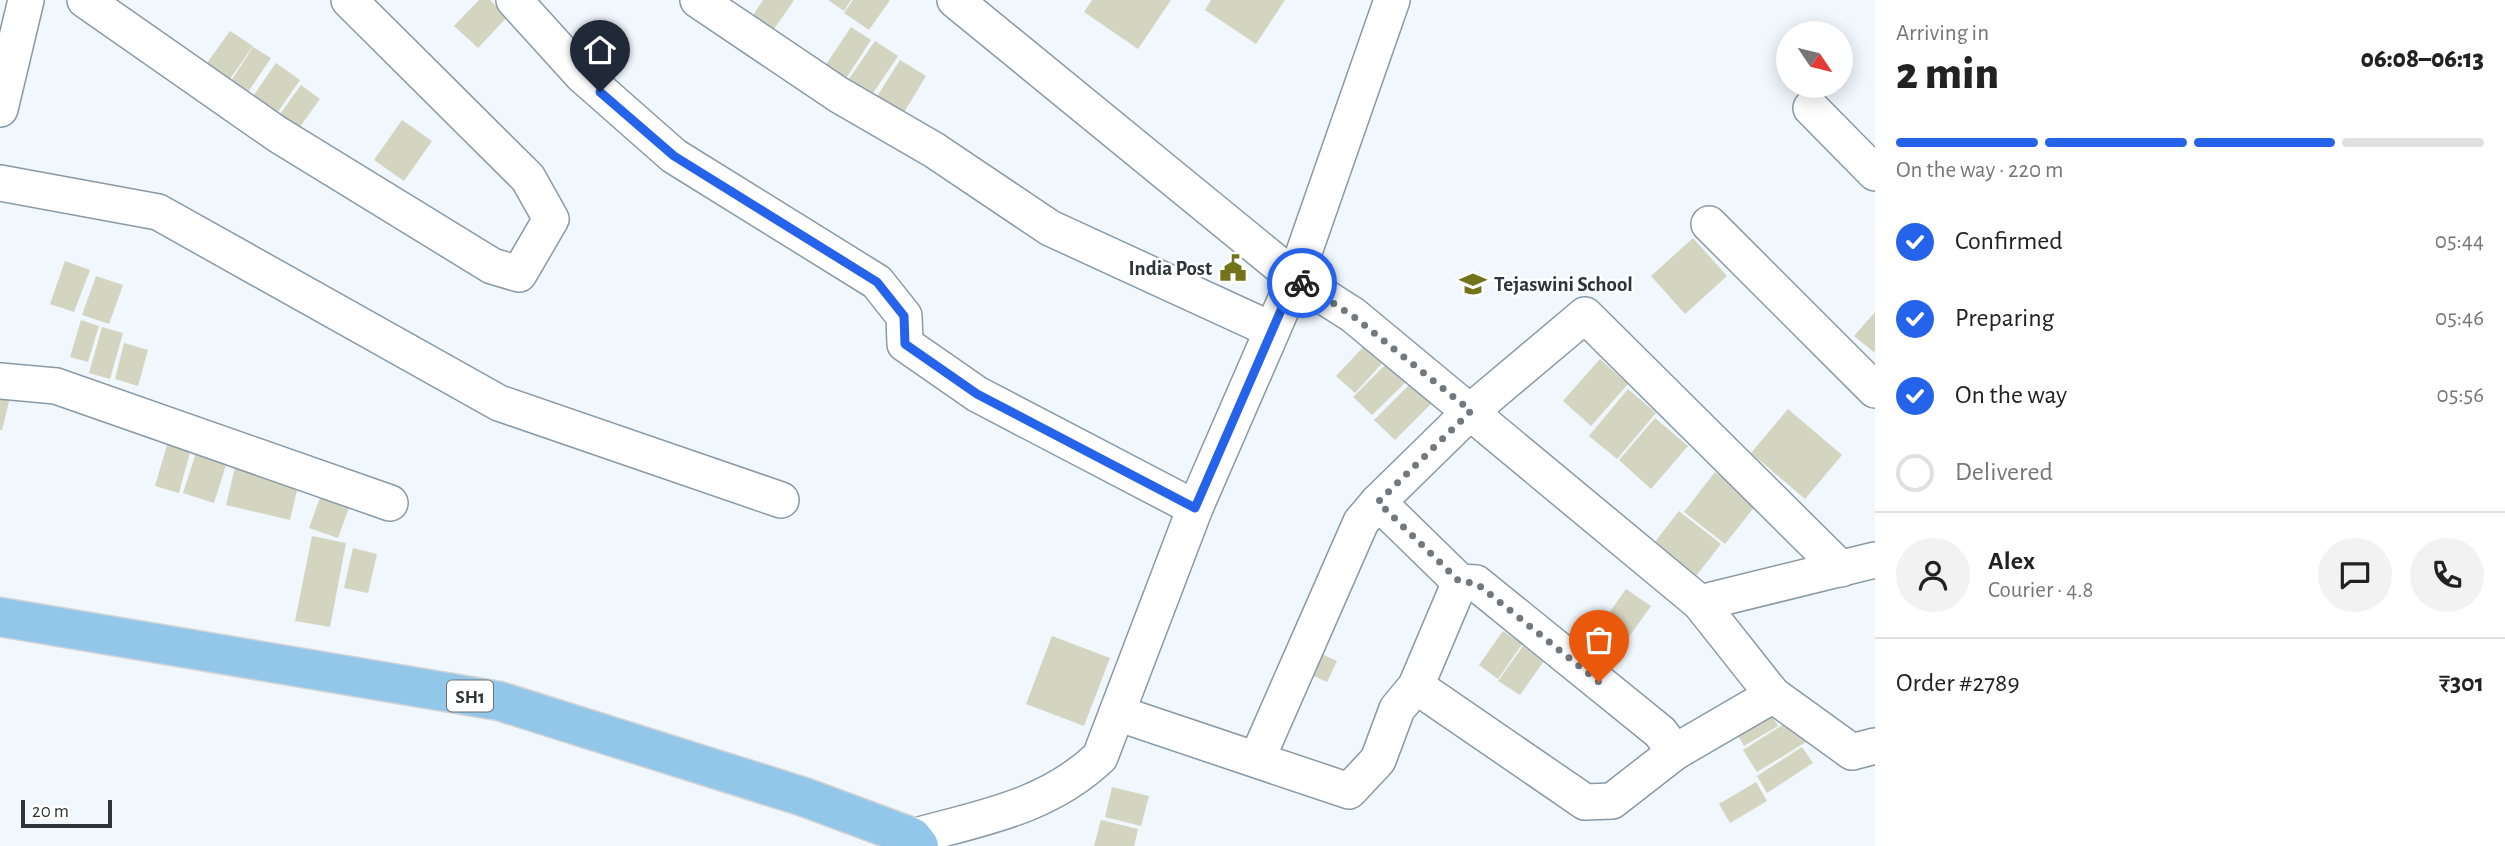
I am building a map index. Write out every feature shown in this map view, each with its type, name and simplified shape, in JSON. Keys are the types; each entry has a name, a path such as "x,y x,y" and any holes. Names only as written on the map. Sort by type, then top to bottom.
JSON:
{"main road":[{"name":"SH1","path":"0,617 499,701 804,797 916,842"}],"street":[{"path":"0,109 26,0"},
{"path":"85,0 277,134 492,266 519,274 551,219 528,178 349,0"},
{"path":"514,0 582,75 674,156 877,282 904,316 905,344 977,394 1195,508"},
{"path":"698,0 839,95 934,150 1050,228 1272,330"},
{"path":"955,0 1295,278 1353,316 1471,411 1700,603 1773,695 1852,751 1875,746"},
{"path":"916,842 1033,803 1081,774 1100,757 1195,508 1295,278 1392,0"},
{"path":"1811,108 1875,173"},
{"path":"0,183 158,212 499,403 781,500"},
{"path":"1709,224 1875,390"},
{"path":"1257,759 1361,522 1471,411 1585,315 1841,569"},
{"path":"0,381 56,386 390,503"},
{"path":"1378,502 1460,582 1476,583 1660,732 1675,752"},
{"path":"1700,603 1875,560"},
{"path":"1117,713 1349,791 1378,760 1397,709 1416,687 1460,582"},
{"path":"1416,687 1586,802 1612,801 1675,752 1773,695"}],"building":[{"path":"479,0 490,0 507,17 478,48 454,26"},
{"path":"763,0 794,0 768,38 747,24"},
{"path":"828,0 851,0 844,11"},
{"path":"853,0 890,0 869,30 844,13"},
{"path":"1092,0 1171,0 1138,49 1084,12"},
{"path":"1211,0 1285,0 1256,44 1205,10"},
{"path":"851,27 871,40 841,86 821,72"},
{"path":"230,31 253,46 225,86 202,70"},
{"path":"875,41 898,56 867,102 844,86"},
{"path":"253,47 271,58 246,95 229,84"},
{"path":"900,60 926,76 900,119 873,103"},
{"path":"276,63 300,80 273,119 249,102"},
{"path":"301,85 320,99 294,135 275,121"},
{"path":"402,120 432,141 404,181 374,160"},
{"path":"1693,238 1727,276 1685,314 1651,276"},
{"path":"65,261 90,270 74,312 50,304"},
{"path":"96,276 123,285 109,324 82,315"},
{"path":"1875,312 1875,353 1854,336"},
{"path":"81,320 99,326 88,362 70,357"},
{"path":"102,327 123,333 110,379 89,373"},
{"path":"124,343 148,350 138,386 115,379"},
{"path":"1367,343 1386,359 1355,393 1336,376"},
{"path":"1600,359 1628,384 1591,426 1563,401"},
{"path":"1388,362 1407,381 1372,415 1353,397"},
{"path":"0,383 13,385 2,430 0,430"},
{"path":"1410,384 1431,404 1395,440 1374,420"},
{"path":"1628,389 1656,413 1617,459 1589,436"},
{"path":"1788,409 1842,455 1805,499 1751,453"},
{"path":"1655,418 1688,446 1651,489 1619,460"},
{"path":"169,438 192,445 179,493 155,486"},
{"path":"197,450 228,459 214,503 183,493"},
{"path":"236,463 300,478 290,520 226,505"},
{"path":"1715,472 1756,505 1725,544 1684,512"},
{"path":"326,481 355,491 338,538 309,528"},
{"path":"1679,511 1721,544 1689,585 1647,552"},
{"path":"312,536 346,543 330,627 295,621"},
{"path":"353,548 377,554 368,593 344,588"},
{"path":"1626,589 1651,606 1626,641 1602,623"},
{"path":"1503,631 1522,644 1498,679 1479,665"},
{"path":"1052,636 1110,658 1084,726 1026,704"},
{"path":"1298,643 1337,661 1327,682 1289,665"},
{"path":"1523,646 1544,661 1520,695 1498,681"},
{"path":"1764,703 1778,726 1744,746 1731,723"},
{"path":"1792,719 1806,742 1757,772 1743,750"},
{"path":"1802,747 1813,763 1767,793 1757,776"},
{"path":"1756,782 1767,801 1730,823 1719,804"},
{"path":"1112,787 1149,796 1141,826 1105,817"},
{"path":"1101,820 1138,829 1134,846 1094,846"}],"way so far":[{"path":"1302,283 1353,316 1471,411 1378,502 1460,582 1476,583 1599,682"}],"place":[{"name":"India Post","path":"1233,268"},
{"name":"Tejaswini School","path":"1473,284"}],"route":[{"path":"600,92 674,156 877,282 904,316 905,344 977,394 1195,508 1295,278 1302,283"}]}
